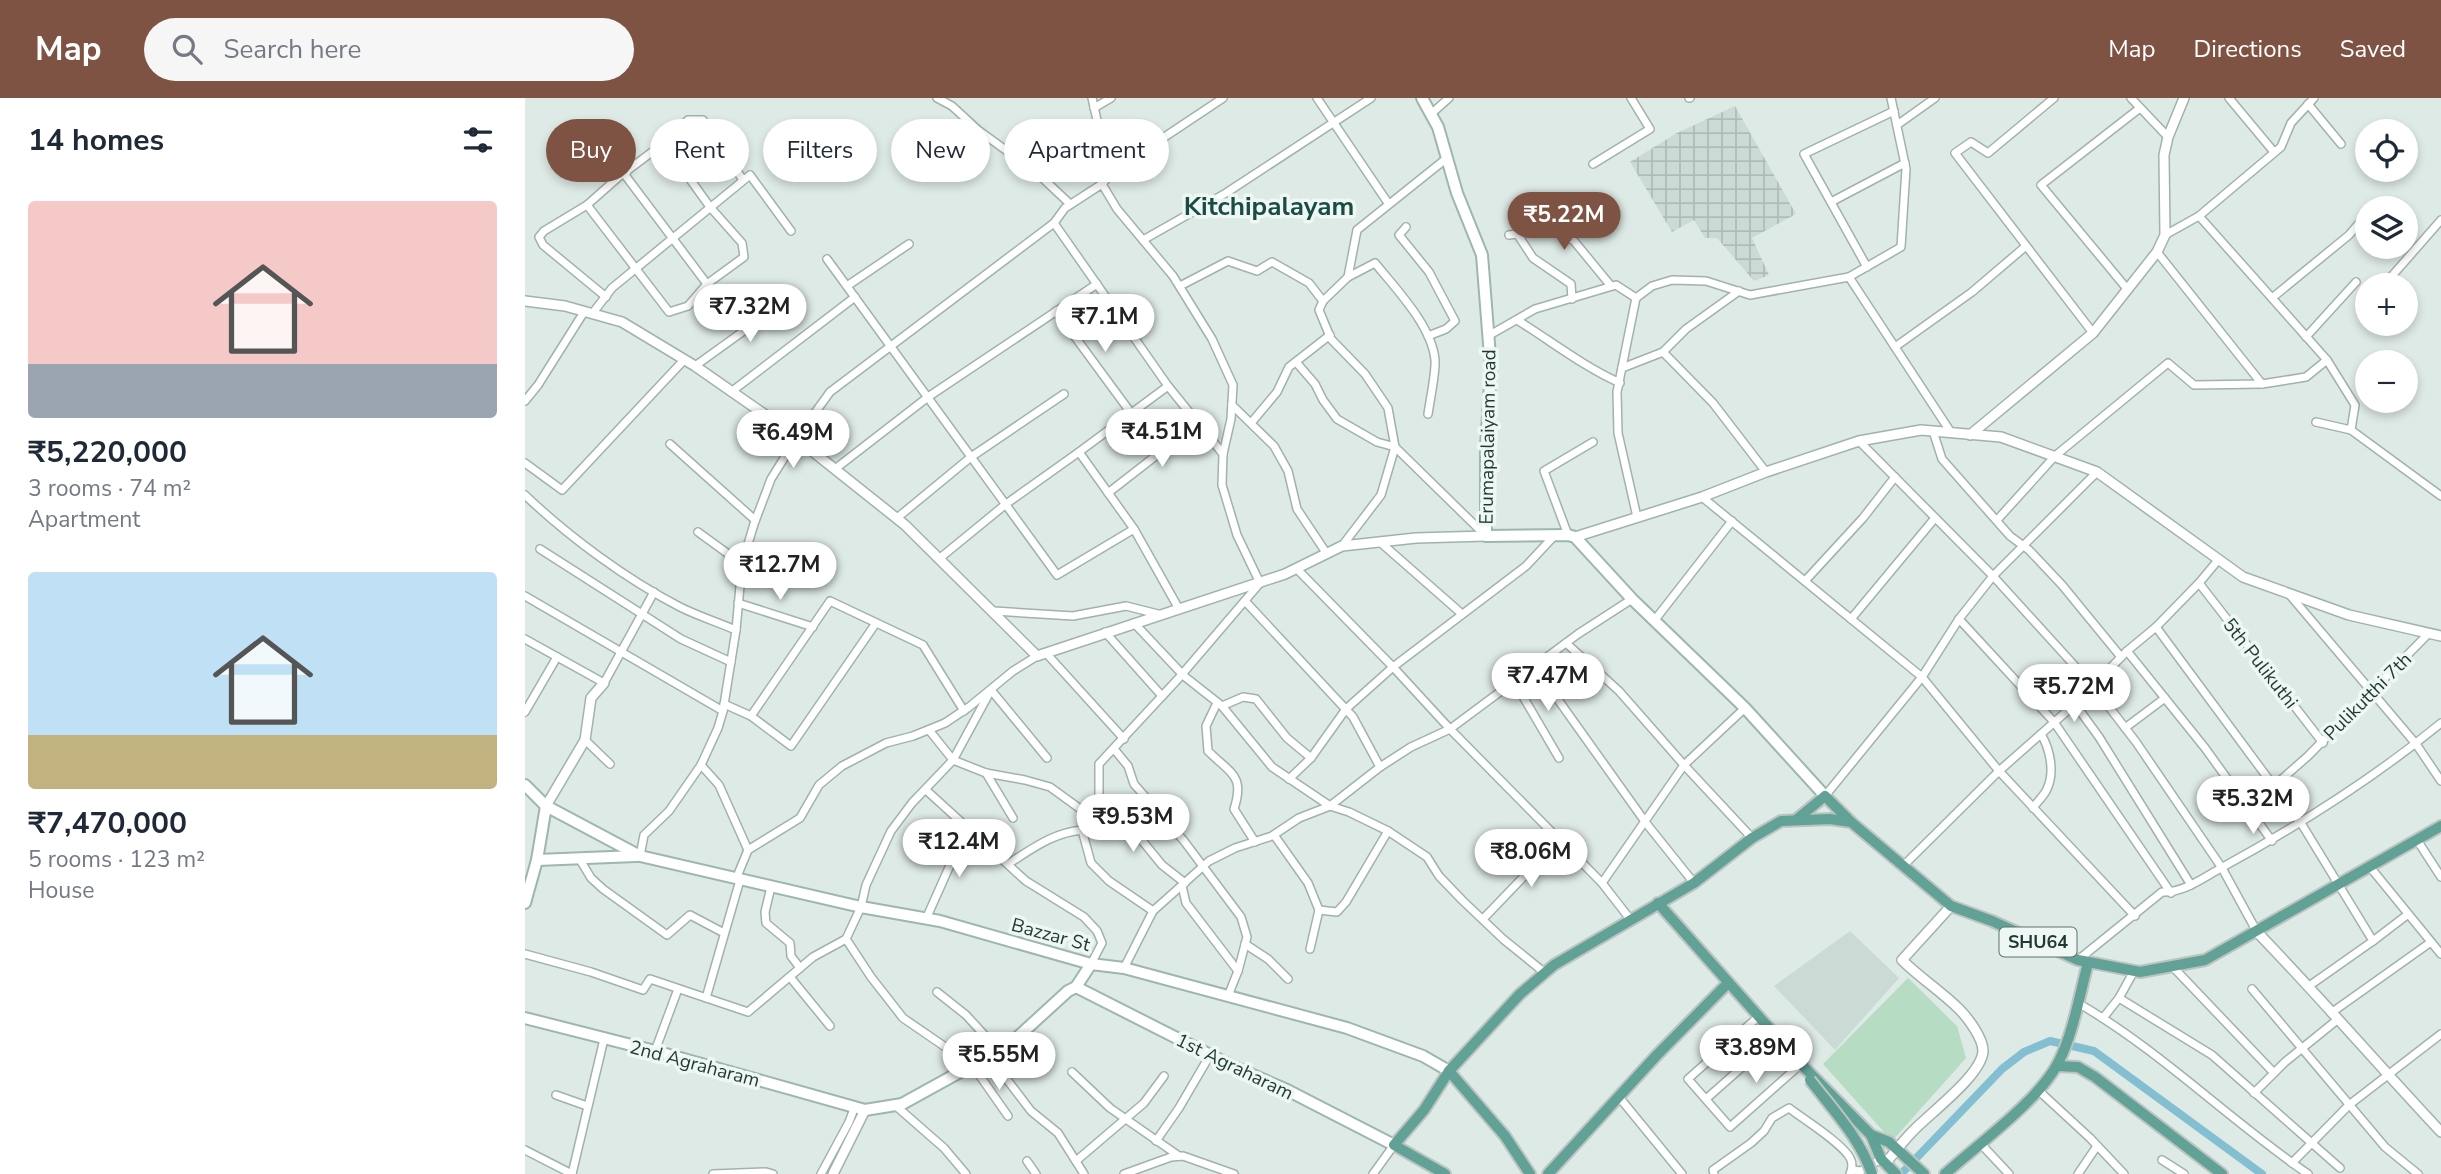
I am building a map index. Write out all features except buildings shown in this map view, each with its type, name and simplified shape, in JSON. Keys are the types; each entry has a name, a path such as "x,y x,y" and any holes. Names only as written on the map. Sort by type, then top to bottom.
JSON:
{"main road":[{"name":"Erumapalaiyam road","path":"1422,98 1438,127 1457,193 1482,255 1491,369 1486,447 1486,536"},
{"path":"1486,536 1572,536 1654,621 1745,708 1851,822"},
{"name":"Bazzar St","path":"525,785 546,806 640,856 861,907 926,919 1091,964 1123,968 1347,1028 1423,1056 1449,1071 1505,1136 1530,1174"},
{"path":"1797,819 1825,796"},
{"path":"525,903 537,860 546,806"},
{"path":"1445,1174 1394,1145 1423,1110 1449,1071 1520,994 1554,965 1694,883 1752,838 1781,821 1830,819 1851,822"},
{"name":"SHU64","path":"1851,822 1951,906 2083,961 2140,972 2205,960 2441,827"},
{"path":"537,860 640,856"},
{"path":"1658,903 1776,1037 1871,1135 1888,1166"},
{"path":"1945,1174 2039,1091 2058,1063 2078,1003 2083,961"},
{"path":"860,1108 896,1106 994,1054 1010,1044 1068,991 1076,987 1091,964"},
{"path":"1548,1174 1656,1056 1728,983"},
{"name":"1st Agraharam","path":"1076,987 1394,1145"},
{"name":"2nd Agraharam","path":"525,1018 860,1108"},
{"path":"2058,1063 2078,1067 2095,1077 2222,1174"},
{"path":"1810,1080 1866,1156 1872,1174"},
{"path":"1871,1135 1889,1142 1924,1174"}],"street":[{"path":"937,98 952,106 978,130 1036,172 1070,204"},
{"path":"1092,98 1102,142 1102,184 1117,209 1180,286 1212,339 1233,385 1231,419 1223,454 1222,485 1237,536 1260,583"},
{"path":"1094,108 1111,98"},
{"path":"640,856 644,835 669,811 701,765 724,707 736,630 742,564 771,479 830,393 1054,223 1070,204 1102,184 1112,172 1223,98"},
{"path":"1317,98 1388,203"},
{"path":"1143,240 1226,193 1334,123 1357,102 1371,98"},
{"path":"1431,114 1449,98"},
{"path":"1593,164 1650,129 1631,98"},
{"path":"1637,517 1618,433 1617,392 1636,298 1651,286 1672,280 1706,281 1750,295 1849,277 1901,247 1905,163 1891,98"},
{"path":"1897,125 1935,98"},
{"path":"2054,98 1988,153 1971,142 1955,153 2093,333"},
{"path":"2131,98 2168,136"},
{"path":"1969,435 2093,333 2157,252 2165,235 2164,155 2168,136 2183,98"},
{"path":"2229,98 2274,152"},
{"path":"2165,235 2199,216 2281,147 2291,123 2311,101 2341,144"},
{"path":"2128,290 2041,185 2140,108"},
{"path":"1804,154 1894,111"},
{"path":"1795,149 1804,154 1867,267"},
{"path":"1348,276 1356,230 1447,158"},
{"path":"1831,202 1905,163"},
{"path":"749,176 791,231"},
{"path":"605,296 543,245 539,237 544,231 586,205 613,182"},
{"path":"631,182 707,284"},
{"path":"586,205 669,312 688,306 707,284 744,257 742,243 692,182"},
{"path":"525,401 588,313 612,288 741,182"},
{"path":"2199,216 2327,360 2355,405 2351,430"},
{"path":"2395,273 2441,220"},
{"path":"1054,223 1168,386 1223,454"},
{"path":"1406,227 1399,235 1429,272 1455,321 1446,329 1428,337"},
{"path":"2272,298 2355,228"},
{"path":"1509,235 1553,230 1574,242 1611,286"},
{"path":"1518,235 1533,258 1571,284 1572,299"},
{"path":"847,286 909,244"},
{"path":"1895,348 1972,292 2026,246"},
{"path":"2157,252 2262,384"},
{"path":"827,259 1057,575 1134,529"},
{"path":"1180,286 1228,261 1257,271 1272,262 1309,283 1323,301"},
{"path":"1342,546 1381,495 1395,447 1388,408 1365,374 1329,335 1319,310 1323,301 1348,276 1375,263 1408,302 1428,337 1435,361 1428,414"},
{"path":"1849,277 1950,431"},
{"path":"2306,337 2355,283"},
{"path":"835,469 928,397 1097,284"},
{"path":"1488,336 1535,309 1611,286 1616,285 1636,298"},
{"path":"1622,368 1663,352 1686,329 1739,291"},
{"path":"731,391 855,297"},
{"path":"695,366 788,299"},
{"path":"526,304 565,306 622,322 731,391 897,518 1042,654 1124,739"},
{"path":"1056,311 1131,413"},
{"path":"1517,320 1597,373 1620,383"},
{"path":"1251,424 1277,392 1289,367 1329,335"},
{"path":"1663,352 1713,403 1766,472"},
{"path":"525,463 562,490 684,360"},
{"path":"1998,519 2055,456 2168,363 2194,385 2262,384 2306,377 2327,360"},
{"path":"1296,362 1315,384 1337,419 1377,442 1395,447 1486,536"},
{"path":"940,558 1006,504 1168,386"},
{"path":"897,518 971,457 1064,394"},
{"path":"1232,405 1274,446 1288,471 1297,509 1327,554"},
{"path":"2316,422 2351,430 2441,496"},
{"path":"1108,493 1198,423"},
{"path":"1593,442 1544,471 1572,536 1702,497 1766,472 1859,442 1921,430 1950,431 2001,437 2097,472 2243,577 2350,615 2441,636"},
{"path":"1933,431 1942,459 1998,519 2010,536 2023,545 2062,585 2165,698 2272,841"},
{"path":"1859,442 1993,576 2094,686 2222,868 2256,932 2309,986 2334,1017 2441,1132"},
{"path":"670,444 755,520"},
{"path":"1079,452 1134,529 1179,609"},
{"path":"1825,796 1922,677 1959,619 1993,576 2097,472"},
{"path":"1805,581 1863,518 1895,477"},
{"path":"525,495 551,520 654,592 681,607 736,630"},
{"path":"1702,497 1922,677 1999,771 2135,916"},
{"path":"1851,619 1935,518"},
{"path":"1654,621 1732,521"},
{"path":"698,532 742,564"},
{"path":"1289,779 1311,758 1346,709 1393,667 1526,566 1555,535"},
{"path":"706,998 748,850 800,818 818,785 842,766 886,743 929,730 964,711 1013,671 1042,654 1260,583 1297,569 1342,546 1416,538 1486,536"},
{"path":"1380,542 1462,614"},
{"path":"540,549 681,639 730,662"},
{"path":"1904,865 1999,771 2075,704 2156,626 2219,559"},
{"path":"1297,569 1602,883 1630,919"},
{"path":"1153,911 1109,881 1091,863 1082,830 1098,801 1099,764 1163,696 1260,583"},
{"name":"5th Pulikuthi","path":"2199,583 2322,742"},
{"path":"546,806 585,740 591,698 604,683 654,592"},
{"path":"2288,593 2416,744 2441,781"},
{"path":"525,596 620,652 724,707 751,716 791,746 876,623"},
{"path":"1123,968 1153,911 1202,867 1235,848 1274,835 1299,818 1330,806 1411,747 1450,729 1566,643 1632,599"},
{"path":"751,716 830,601 923,645 964,711"},
{"path":"1245,601 1353,717 1380,767"},
{"path":"739,603 813,627"},
{"path":"994,611 1073,617 1126,606 1162,615"},
{"path":"1959,619 2055,722 2171,892"},
{"path":"1134,623 1181,674 1219,705 1272,766 1330,806 1349,811 1388,831 1427,857 1439,876 1545,973"},
{"path":"2156,626 2301,823 2373,941"},
{"path":"1105,632 1163,696"},
{"name":"Pulikutthi 7th","path":"2274,786 2322,742 2429,633"},
{"path":"525,639 604,683"},
{"path":"1566,643 1619,691 1752,838"},
{"path":"525,712 557,657"},
{"path":"1534,666 1646,823 1694,883"},
{"path":"1514,681 1559,758"},
{"path":"991,690 1047,758"},
{"path":"525,954 643,990 650,979 748,1012 813,957 846,939 861,907 866,885 891,831 912,803 953,760 991,690"},
{"path":"1255,842 1234,809 1240,790 1236,779 1208,751 1206,726 1219,705 1243,697 1255,699 1287,738 1311,758"},
{"path":"2126,728 2165,698"},
{"path":"2075,704 2099,737 2191,885"},
{"path":"1602,883 1684,765 1745,708"},
{"path":"2083,961 2162,892 2171,892 2191,885 2272,841 2416,744 2441,723"},
{"path":"929,730 953,760 986,773 1050,787 1090,816"},
{"path":"2033,808 2048,788 2049,748 2041,734"},
{"path":"585,740 610,764"},
{"path":"1114,749 1128,765 1135,784 1184,841 1241,916 1247,936 1228,996"},
{"path":"701,765 719,785 748,850"},
{"path":"986,773 1013,817"},
{"path":"926,790 1026,881 1084,917 1097,931 1101,943 1091,964"},
{"path":"1098,801 1122,816 1163,865 1183,884 1186,903 1238,971"},
{"path":"926,919 967,827"},
{"path":"1008,864 1047,839 1065,832 1082,830"},
{"path":"1319,910 1337,912 1346,902 1388,831"},
{"path":"1274,835 1308,883 1319,910 1310,949"},
{"path":"1483,919 1560,839"},
{"path":"2417,840 2441,877"},
{"path":"579,858 591,878 603,889 667,935 690,915 725,933"},
{"path":"525,861 537,860"},
{"path":"2370,867 2441,954"},
{"path":"771,887 765,912 766,923 790,943 790,956 800,968"},
{"path":"1711,1173 1751,1143 1764,1131 1772,1118 1789,1108 1844,1150 1851,1160 1851,1172 1888,1166 1913,1130 1946,1102 1980,1062 1983,1049 1977,1033 1960,1010 1902,960 1951,906"},
{"path":"2309,986 2407,915"},
{"path":"846,939 903,1018 973,1066 1008,1116"},
{"path":"2254,1093 2334,1017 2431,943"},
{"path":"1245,944 1268,959 1288,978"},
{"path":"2172,966 2274,1073"},
{"path":"2103,1018 2119,998 2134,971"},
{"path":"790,977 830,1026"},
{"path":"655,1051 678,989"},
{"path":"2252,989 2385,1147 2418,1174"},
{"path":"937,992 966,1015 1031,1111 1058,1133 1084,1174"},
{"path":"2119,998 2211,1055 2340,1168"},
{"path":"2078,1003 2152,1052 2308,1174"},
{"path":"1758,1017 1688,1079 1730,1127 1801,1064"},
{"path":"2291,1163 2349,1105 2441,1034"},
{"path":"1706,1099 1776,1037"},
{"path":"525,1150 572,1174 604,1039"},
{"path":"1156,1141 1210,1055"},
{"path":"1072,1072 1110,1108 1179,1156 1234,1174"},
{"path":"1076,1161 1144,1103 1164,1076"},
{"path":"2039,1091 2124,1174"},
{"path":"556,1095 587,1105"},
{"path":"1619,1097 1682,1174"},
{"path":"896,1106 944,1147 966,1174"},
{"path":"833,1172 860,1108"},
{"path":"821,1174 849,1122 860,1108"},
{"path":"1980,1143 2009,1174"},
{"path":"1373,1174 1394,1145"},
{"path":"2077,1174 2097,1146"},
{"path":"1124,1174 1179,1156"},
{"path":"2162,1160 2184,1174"},
{"path":"1027,1161 1036,1174"},
{"path":"713,1174 773,1174"}],"shaded area":[{"path":"1735,106 1796,214 1752,238 1769,275 1754,281 1717,238 1705,238 1694,220 1672,232 1630,162 1675,134"},
{"path":"1850,931 1899,978 1835,1050 1774,986"}],"green space":[{"path":"1908,978 1957,1026 1966,1058 1892,1141 1823,1064"}],"waterway":[{"path":"1901,1174 2002,1069 2024,1052 2050,1041 2094,1051 2262,1174"}],"district":[{"name":"Kitchipalayam","path":"1269,206"}]}
